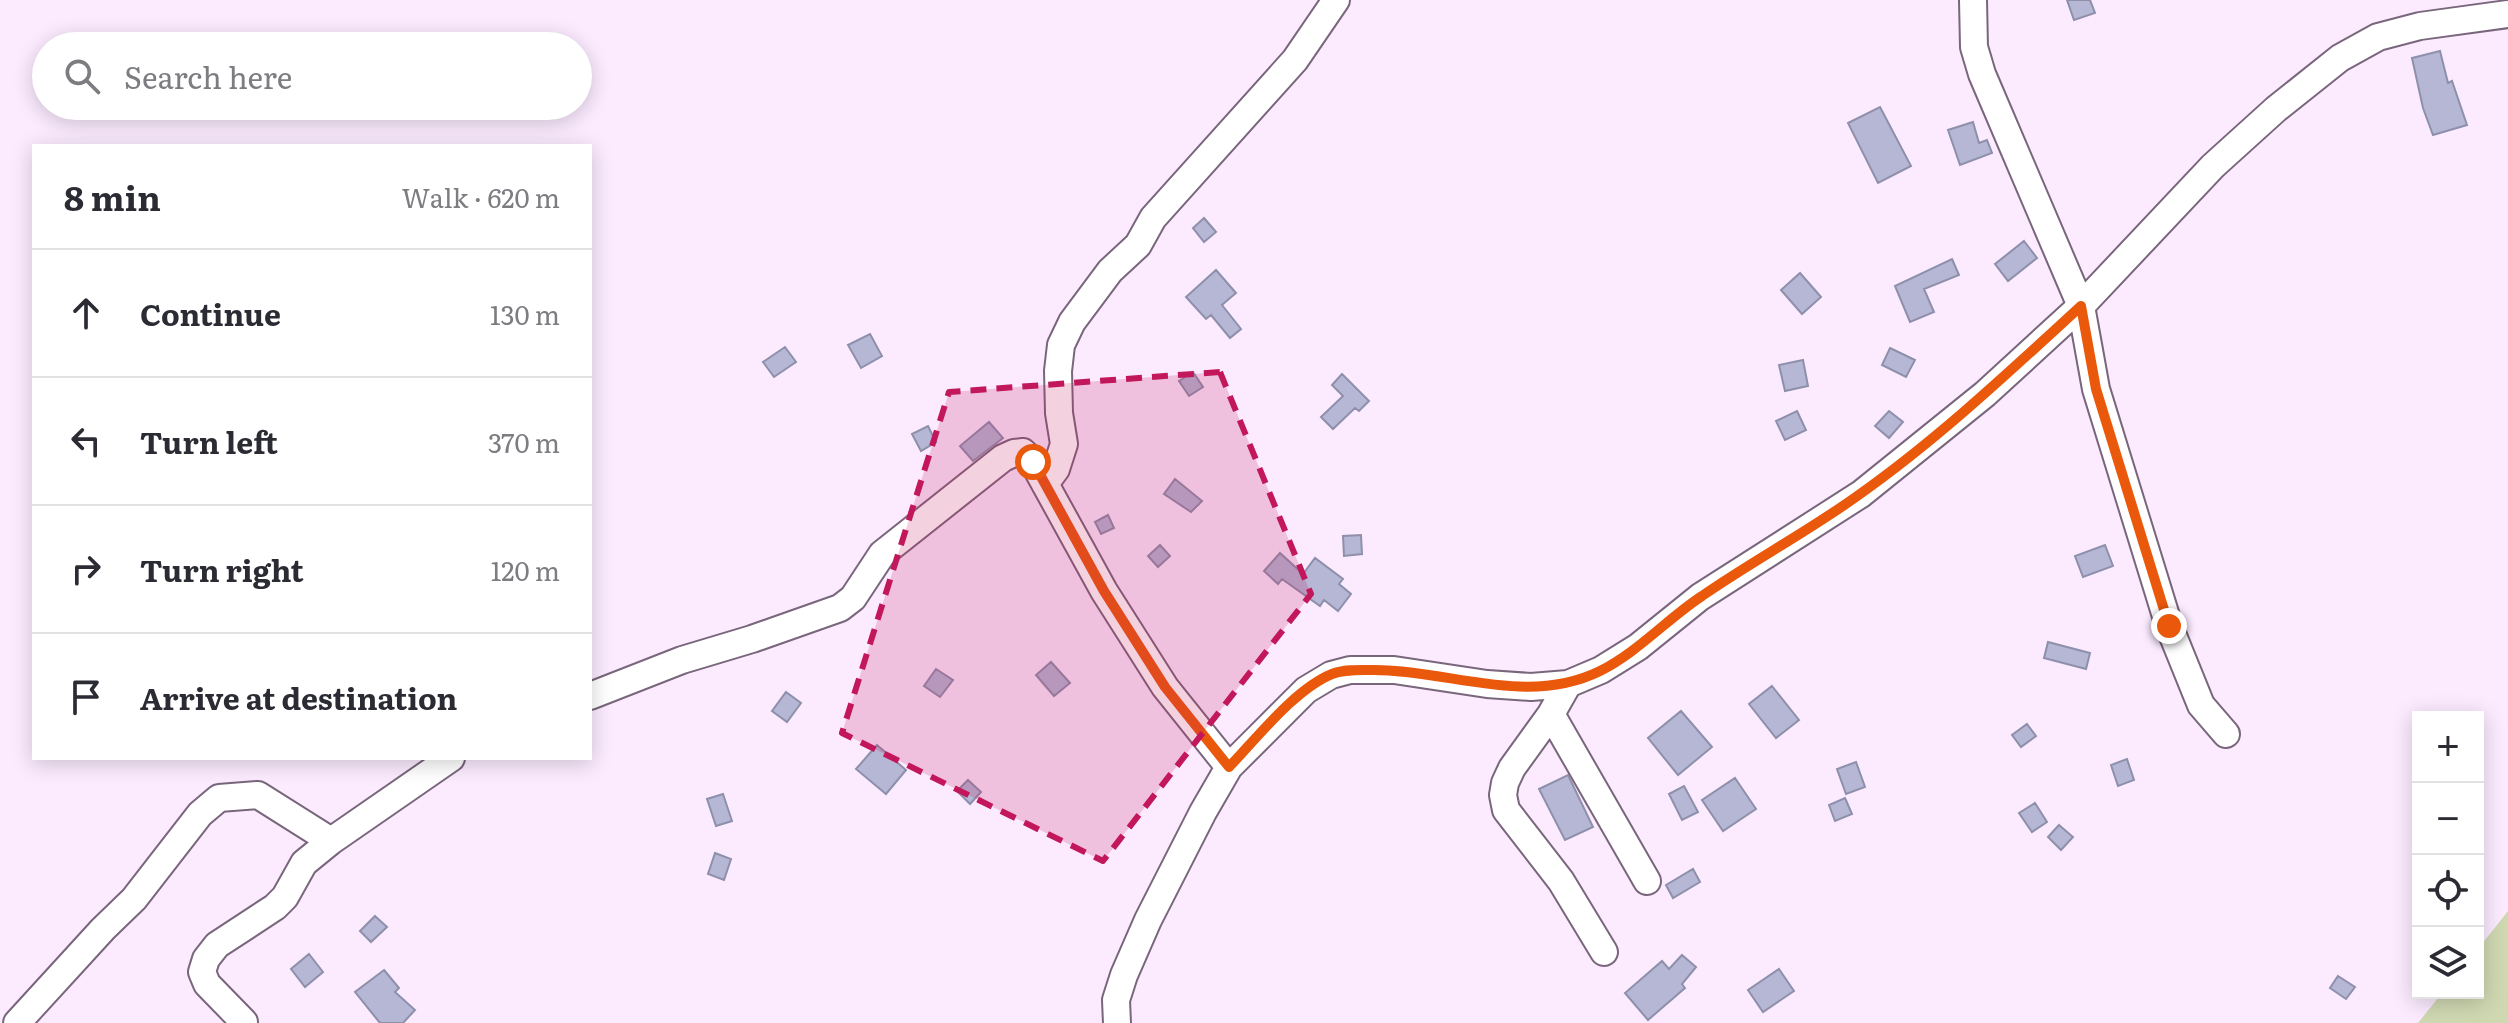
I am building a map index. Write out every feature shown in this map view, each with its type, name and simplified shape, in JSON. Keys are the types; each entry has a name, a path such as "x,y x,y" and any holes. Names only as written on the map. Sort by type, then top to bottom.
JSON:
{"street":[{"path":"1045,484 1056,469 1064,444 1059,413 1058,371 1061,345 1072,322 1110,271 1138,245 1153,218 1295,60 1336,0"},
{"path":"1973,0 1974,47 1982,74 2081,306 2096,389 2169,626 2201,705 2226,734"},
{"path":"1117,1023 1116,1000 1148,920 1203,812 1229,767 1306,690 1341,672 1394,670 1487,684 1531,687 1568,684 1601,670 1638,647 1700,597 1861,494 1985,394 2081,306 2213,166 2276,109 2340,58 2378,37 2420,26 2508,14"},
{"path":"592,695 682,660 840,608 853,598 882,554 1003,458 1023,452 1033,462 1104,591 1165,687 1229,767"},
{"path":"1568,684 1551,714 1512,768 1503,795 1506,810 1561,881 1604,952"},
{"path":"1551,714 1647,881"},
{"path":"244,1022 207,984 202,972 206,959 217,945 275,907 285,897 304,863 448,760"},
{"path":"17,1023 134,899 200,814 219,798 258,795 331,841"}],"highlighted area":[{"path":"1220,372 1311,594 1103,861 842,733 949,392"}],"green space":[{"path":"2508,911 2508,1023 2418,1023 2437,999 2484,999 2484,941"}],"building":[{"path":"2067,0 2090,0 2095,13 2074,20"},
{"path":"2440,51 2448,83 2452,81 2467,125 2433,135 2423,108 2412,58"},
{"path":"1880,107 1911,166 1878,183 1848,123"},
{"path":"1973,122 1979,143 1987,140 1992,153 1960,165 1948,130"},
{"path":"1204,218 1216,232 1204,242 1193,228"},
{"path":"2024,241 2037,258 2008,281 1995,264"},
{"path":"1952,259 1959,275 1924,289 1934,312 1910,322 1895,286"},
{"path":"1216,270 1236,293 1222,305 1241,329 1230,338 1211,315 1206,319 1186,297"},
{"path":"1800,273 1821,297 1802,314 1781,290"},
{"path":"870,334 882,356 861,368 848,345"},
{"path":"785,347 796,362 774,377 763,362"},
{"path":"1890,348 1915,360 1906,377 1882,365"},
{"path":"1803,360 1808,386 1785,391 1779,365"},
{"path":"1193,372 1203,387 1189,396 1179,381"},
{"path":"1342,374 1369,401 1359,411 1355,408 1333,429 1321,417 1343,396 1332,385"},
{"path":"1797,411 1806,430 1785,440 1776,421"},
{"path":"1889,411 1903,422 1889,438 1875,426"},
{"path":"989,422 1003,438 973,461 960,446"},
{"path":"928,426 936,442 921,451 912,434"},
{"path":"1175,479 1202,501 1191,512 1164,494"},
{"path":"1108,515 1114,528 1101,534 1095,522"},
{"path":"1361,535 1362,554 1344,556 1343,536"},
{"path":"1160,545 1170,556 1158,567 1148,556"},
{"path":"2105,545 2113,566 2083,577 2075,556"},
{"path":"1280,553 1303,574 1315,558 1343,579 1339,584 1351,594 1338,611 1324,600 1320,606 1282,579 1278,584 1264,571"},
{"path":"2048,642 2090,653 2086,669 2044,658"},
{"path":"1051,662 1070,683 1054,696 1036,675"},
{"path":"936,669 953,680 940,697 924,686"},
{"path":"1772,686 1799,720 1776,738 1749,704"},
{"path":"786,692 801,703 787,722 772,711"},
{"path":"1681,711 1712,747 1678,775 1648,738"},
{"path":"2027,724 2036,736 2021,747 2012,735"},
{"path":"877,745 906,770 886,794 856,769"},
{"path":"2127,759 2134,780 2118,786 2111,765"},
{"path":"1856,762 1865,787 1846,794 1837,769"},
{"path":"1568,775 1593,827 1565,840 1539,789"},
{"path":"1735,778 1756,809 1723,831 1702,800"},
{"path":"968,780 981,792 970,804 957,791"},
{"path":"1684,786 1698,812 1682,820 1669,794"},
{"path":"723,794 732,821 716,826 707,799"},
{"path":"1845,798 1852,814 1835,821 1829,805"},
{"path":"2035,803 2047,822 2032,832 2019,813"},
{"path":"2059,825 2073,837 2061,850 2048,837"},
{"path":"715,853 731,859 724,880 708,874"},
{"path":"1693,869 1700,882 1673,898 1666,885"},
{"path":"375,916 387,927 371,942 360,931"},
{"path":"309,954 323,972 305,987 291,969"},
{"path":"1682,955 1696,967 1682,984 1685,988 1648,1020 1625,993 1662,961 1669,969"},
{"path":"1779,969 1794,991 1763,1012 1748,990"},
{"path":"384,970 399,988 395,992 415,1010 403,1023 380,1023 355,992"},
{"path":"2338,976 2355,987 2346,999 2330,988"}],"route":[{"path":"1033,462 1104,591 1165,687 1229,767 1306,690 1331,675 1350,670 1394,670 1487,684 1531,687 1568,684 1601,670 1638,647 1700,597 1861,494 1985,394 2081,306 2096,389 2169,626"}]}
